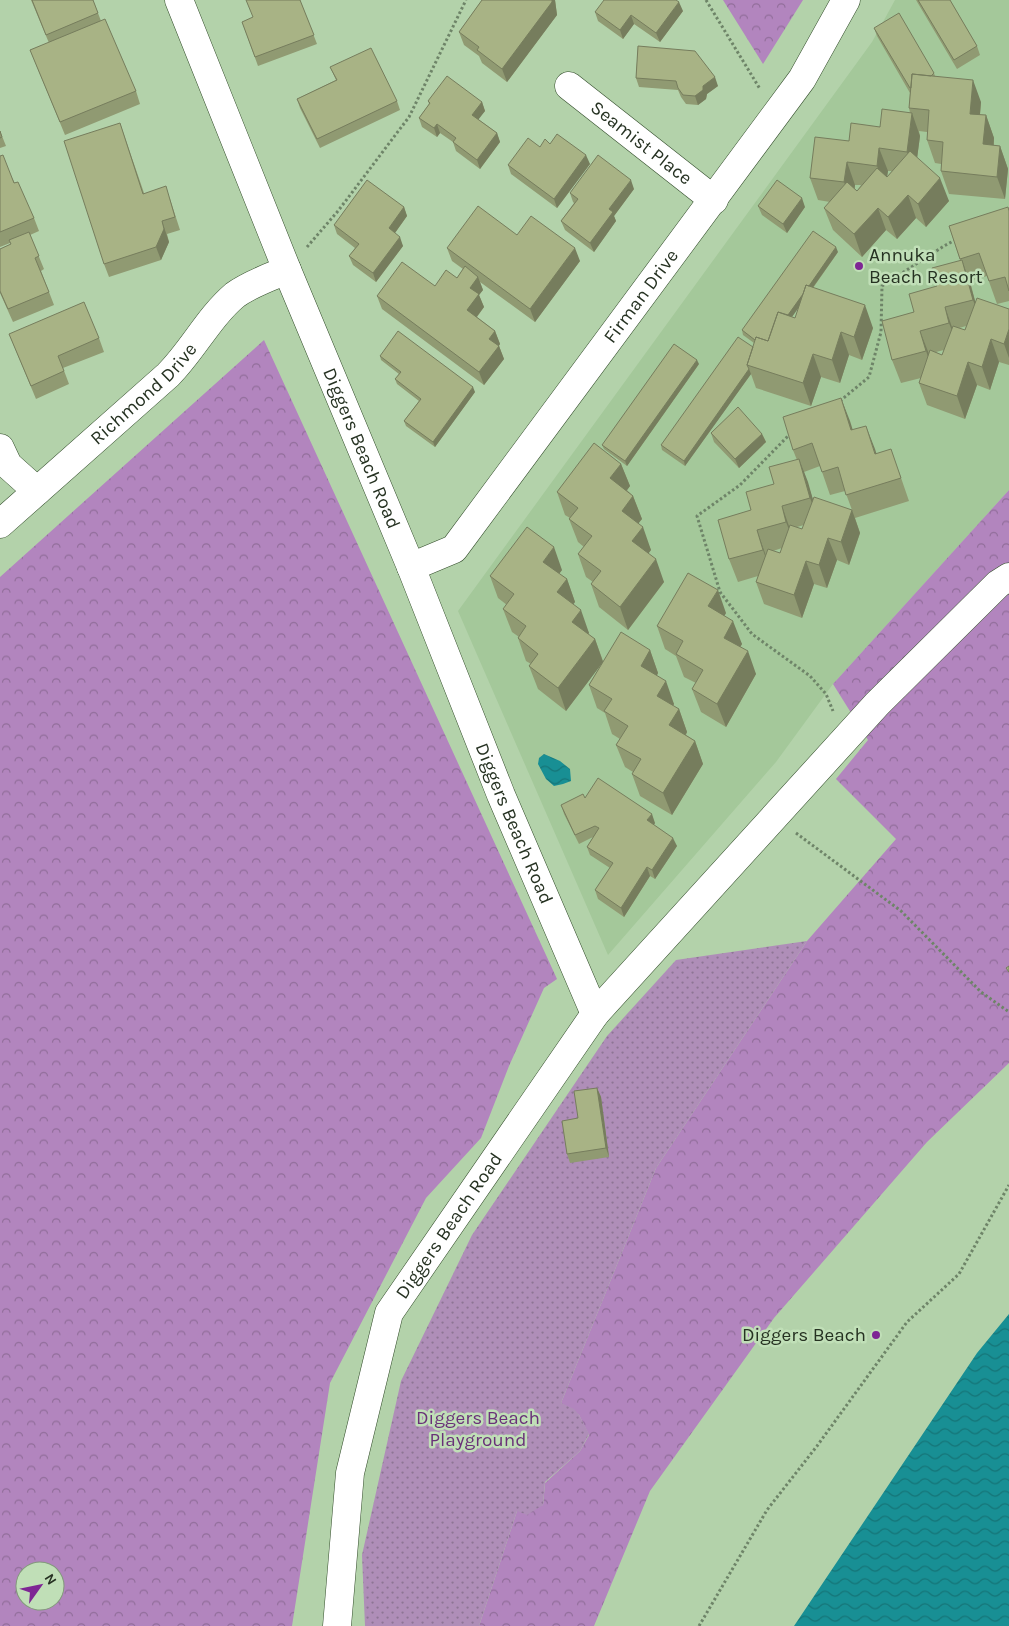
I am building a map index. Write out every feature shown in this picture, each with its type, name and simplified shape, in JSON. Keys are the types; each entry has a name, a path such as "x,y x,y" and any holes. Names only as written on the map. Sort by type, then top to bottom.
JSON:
{"street":[{"name":"Diggers Beach Road","path":"179,0 295,261 498,787 595,1014 389,1313 350,1472 338,1626"},
{"name":"Firman Drive","path":"412,567 454,549 802,79 846,0"},
{"name":"Seamist Place","path":"569,86 714,200"},
{"name":"Richmond Drive","path":"0,524 168,375 178,365 213,318 237,294 295,261"},
{"path":"0,448 8,465 37,491"},
{"path":"595,1014 877,704 998,584 1009,577"}],"path":[{"path":"295,261 338,211 409,117 466,0"},
{"path":"706,0 763,94"},
{"path":"837,403 869,377 881,332 882,286 944,246 960,238"},
{"path":"793,432 740,485 697,516 720,592 752,634 810,676 826,694"},
{"path":"775,816 901,911 981,992 1009,1012"},
{"path":"699,1626 767,1510 817,1446 907,1322 959,1274 1009,1185"}],"shaded area":[{"name":"Annuka Beach Resort","path":"895,0 1009,0 1009,490 833,684 776,762 608,955 458,611 872,42"}],"green space":[{"path":"723,0 803,0 763,64"},
{"path":"264,340 557,979 544,988 509,1066 481,1138 426,1198 330,1383 292,1626 0,1626 0,577"},
{"path":"1009,490 1009,1063 927,1142 774,1318 650,1491 594,1626 479,1626 517,1511 543,1505 545,1483 580,1451 589,1435 579,1415 561,1403 656,1168 807,941 896,839 836,779 868,740 833,684"},
{"name":"Diggers Beach Playground","path":"807,941 656,1168 561,1403 574,1409 589,1434 580,1451 545,1482 543,1505 527,1515 517,1511 479,1626 365,1626 362,1555 401,1381 472,1235 607,1036 676,960"}],"water":[{"path":"544,754 560,761 570,769 571,781 554,786 546,779 538,764 539,758"},
{"path":"1009,1314 1009,1626 794,1626 977,1353"}],"building":[{"path":"32,0 93,0 98,13 46,35"},
{"path":"246,0 300,0 314,35 255,57 242,22 253,17"},
{"path":"482,0 552,0 502,69 477,50 479,47 459,32"},
{"path":"604,0 676,0 679,2 656,33 631,15 620,30 595,12"},
{"path":"918,0 950,0 977,46 954,60"},
{"path":"899,13 934,73 931,76 912,74 911,88 874,28"},
{"path":"105,19 136,91 60,122 30,50"},
{"path":"638,46 695,51 715,77 703,86 703,90 695,96 683,95 676,81 636,78"},
{"path":"371,48 397,101 317,139 297,99 337,80 330,67"},
{"path":"912,74 973,80 970,114 986,115 983,144 1000,146 997,177 941,171 943,142 927,140 929,110 909,108"},
{"path":"447,76 482,102 472,115 497,133 477,160 453,142 456,138 437,124 434,128 419,118 430,103 428,101"},
{"path":"882,109 912,113 907,152 879,148 877,166 847,162 844,182 810,178 815,137 849,141 851,123 880,127"},
{"path":"120,123 143,194 166,186 175,217 162,221 164,229 156,247 104,264 64,141"},
{"path":"557,134 586,155 554,199 508,165 528,138 540,147 545,139 550,144"},
{"path":"910,151 940,178 918,204 908,195 888,217 878,208 854,234 824,208 847,182 857,191 877,168 887,177"},
{"path":"3,155 14,183 18,182 34,218 0,232 0,156"},
{"path":"598,155 631,180 609,209 613,212 590,243 561,221 578,199 570,193"},
{"path":"367,180 404,207 389,228 400,237 373,273 349,256 359,244 334,225"},
{"path":"777,180 802,198 783,224 758,206"},
{"path":"478,206 517,235 531,216 575,248 530,309 447,248"},
{"path":"1008,207 1009,291 1005,277 989,281 979,253 960,259 949,226"},
{"path":"813,231 836,247 809,286 806,285 803,294 788,315 778,312 768,341 756,337 755,340 742,330"},
{"path":"29,232 39,256 35,258 49,292 8,309 0,291 0,249 11,244 9,240"},
{"path":"962,260 973,300 945,307 949,323 920,331 926,351 892,360 882,321 914,312 909,294 937,286 932,268"},
{"path":"402,262 435,286 446,270 457,278 465,266 478,277 470,288 479,294 467,310 495,331 489,339 499,346 479,372 377,296"},
{"path":"806,285 865,305 854,337 841,332 832,360 813,354 803,383 747,365 756,337 768,341 778,312 795,318"},
{"path":"977,298 1009,309 1009,329 1004,344 991,339 982,367 968,362 957,396 919,383 930,350 942,355 953,326 965,330"},
{"path":"84,302 99,338 58,356 64,371 31,386 9,334"},
{"path":"398,331 473,387 433,442 404,421 421,399 395,379 401,372 380,356"},
{"path":"738,337 753,347 747,365 749,369 684,461 661,445"},
{"path":"674,344 697,360 625,461 602,445"},
{"path":"841,398 851,430 866,426 875,454 891,449 901,478 846,495 838,467 822,472 812,443 793,450 783,417"},
{"path":"738,407 762,434 735,459 711,433"},
{"path":"594,443 621,464 610,478 633,496 622,511 643,527 632,541 656,559 620,607 591,584 601,571 578,554 592,536 569,519 578,508 557,492"},
{"path":"799,459 810,498 782,506 786,522 757,530 763,550 729,559 718,520 751,510 746,492 774,484 769,467"},
{"path":"814,497 852,510 841,542 828,538 819,565 806,561 794,595 756,582 768,549 780,553 790,525 802,529"},
{"path":"527,527 554,547 543,562 567,579 557,592 581,610 572,622 595,639 558,688 529,666 538,654 518,638 526,626 503,609 514,594 490,576"},
{"path":"688,573 718,590 708,606 733,621 724,638 748,651 717,704 692,689 703,670 676,654 683,641 657,626"},
{"path":"621,632 650,650 641,666 666,681 657,696 679,709 669,725 695,741 663,793 632,774 641,759 616,745 628,726 604,711 612,699 589,685"},
{"path":"598,778 652,814 647,820 673,838 652,870 647,867 621,908 595,890 613,863 587,847 599,828 595,826 575,835 561,805 583,794 585,798"},
{"path":"597,1088 606,1148 567,1154 562,1121 578,1118 574,1091"}],"place":[{"name":"Annuka Beach Resort","path":"859,266"},
{"name":"Diggers Beach","path":"876,1335"}]}
